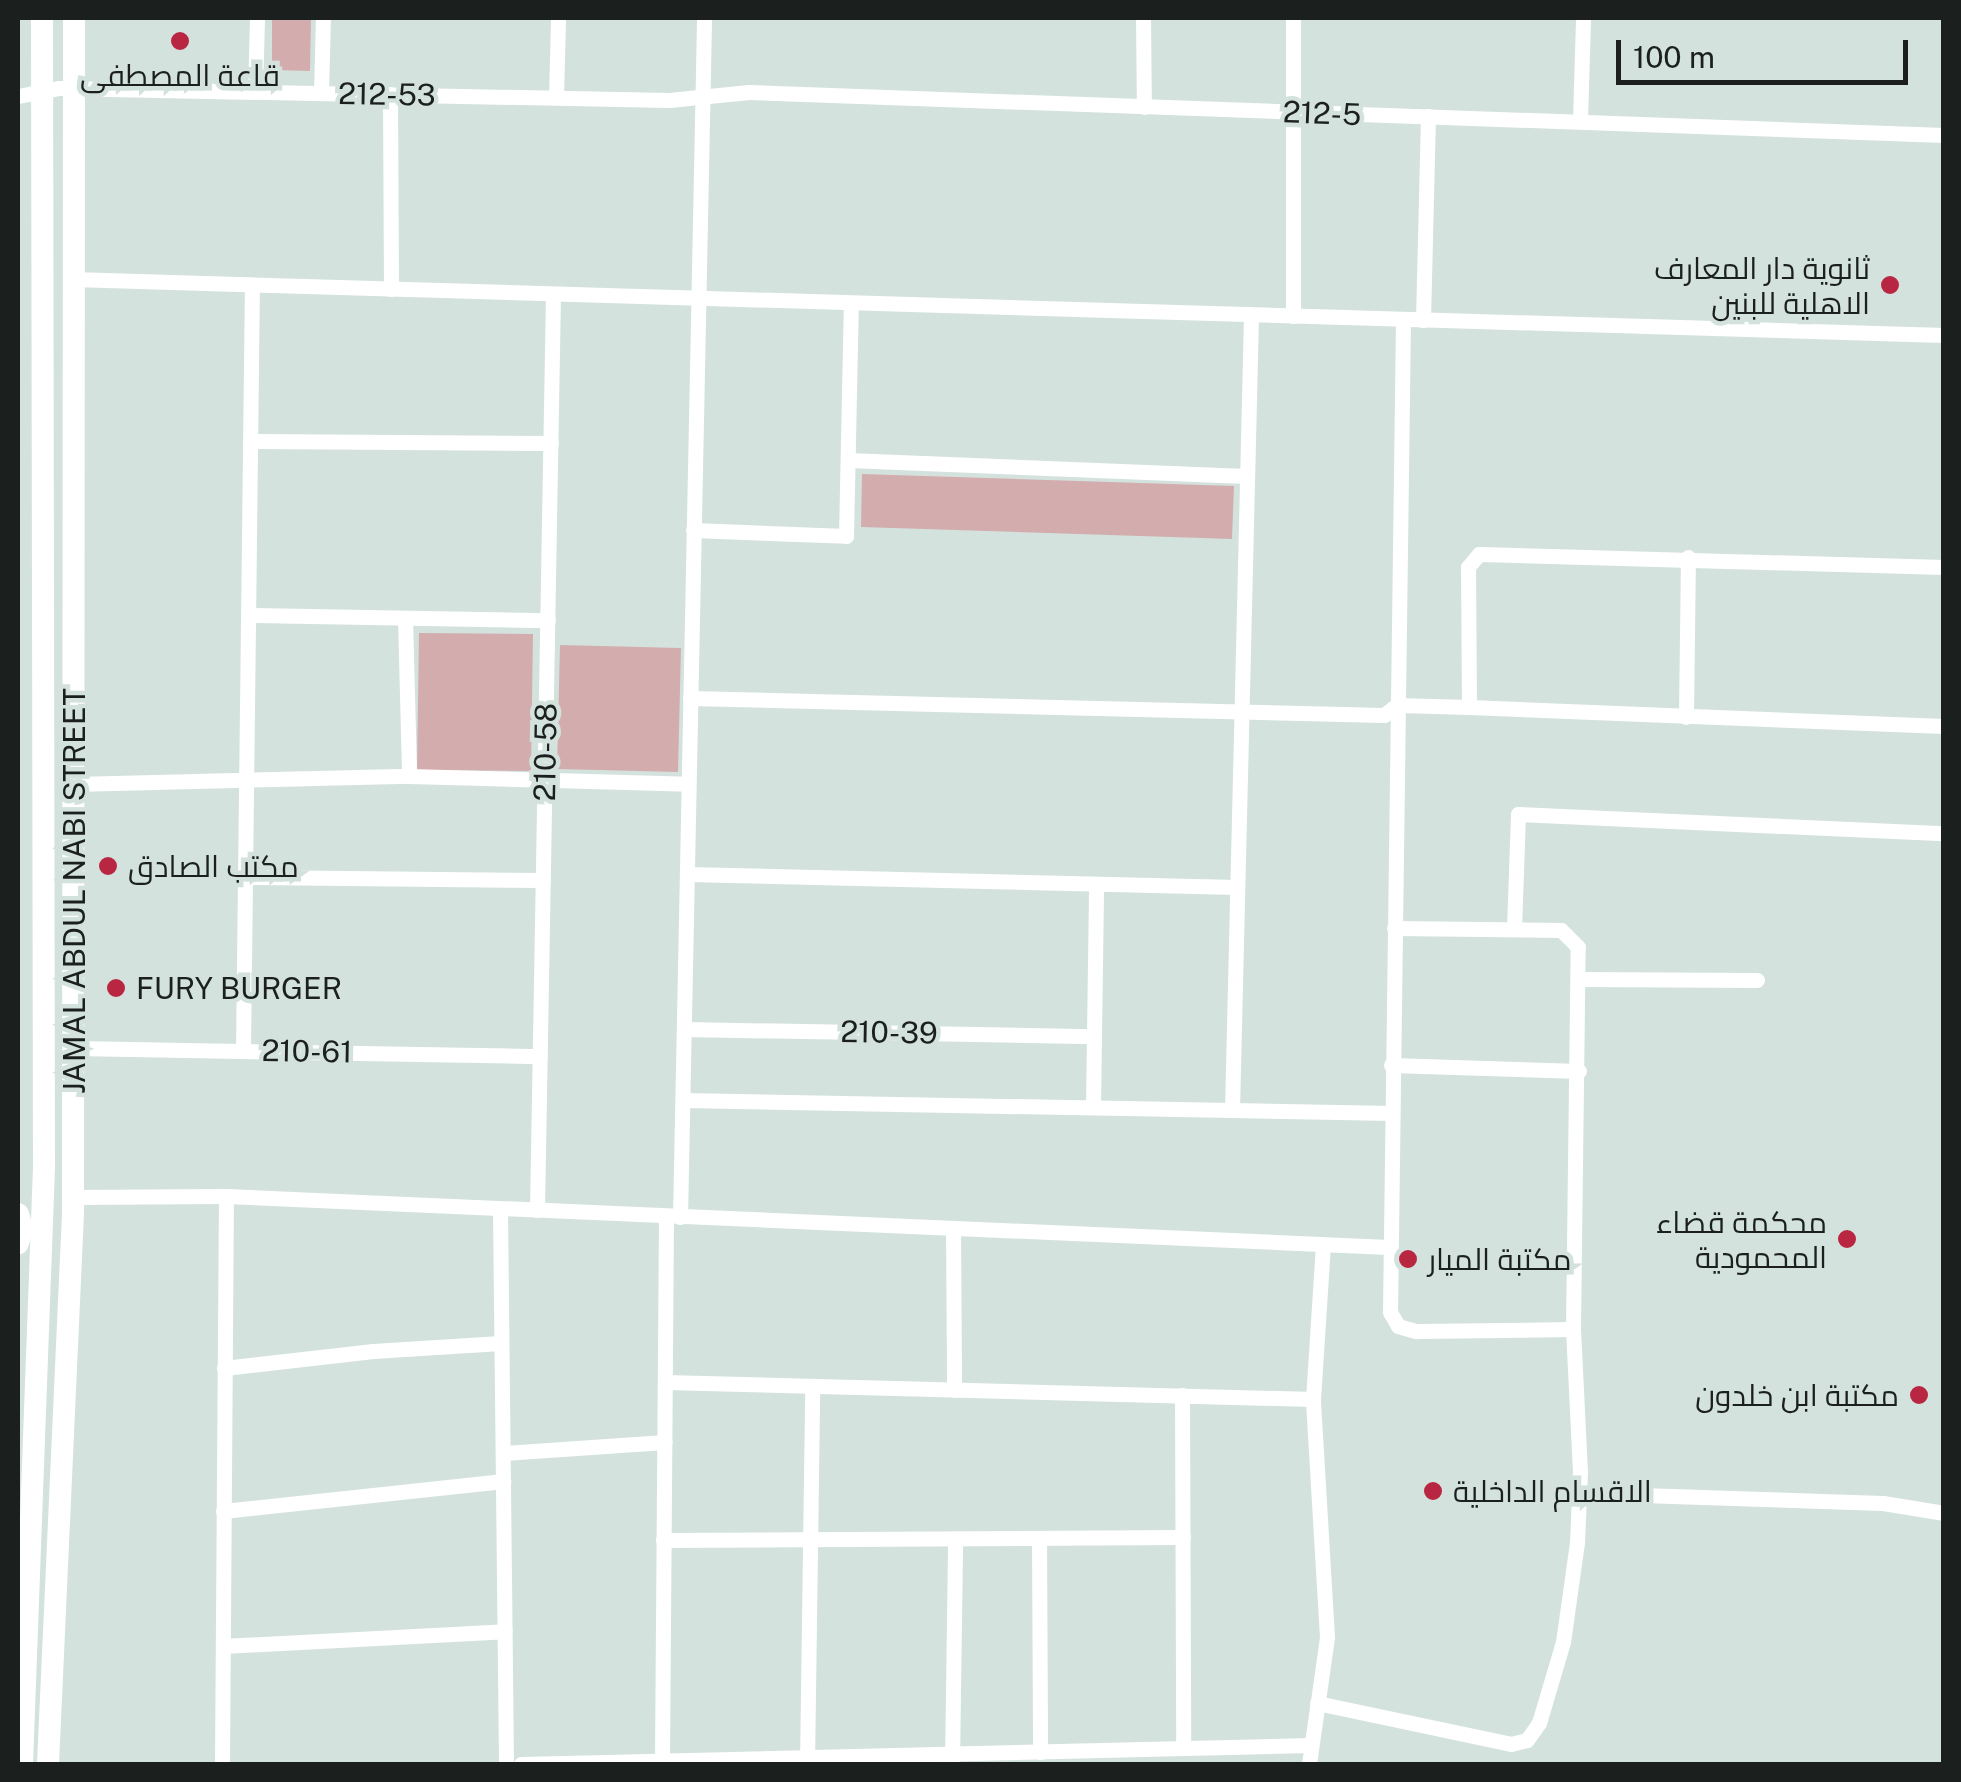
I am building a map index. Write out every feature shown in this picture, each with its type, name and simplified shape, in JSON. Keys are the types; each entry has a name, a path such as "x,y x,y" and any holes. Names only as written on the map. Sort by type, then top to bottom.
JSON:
{"street":[{"name":"JAMAL ABDUL NABI STREET","path":"22,1764 27,1469 42,1251 42,18"},
{"name":"JAMAL ABDUL NABI STREET","path":"48,1764 73,1197 74,18"},
{"path":"255,91 257,18"},
{"path":"321,93 323,18"},
{"path":"556,97 558,18"},
{"path":"662,1761 665,1382 683,1100 704,18"},
{"path":"1143,18 1144,107"},
{"path":"1293,18 1293,316"},
{"path":"1580,121 1583,18"},
{"name":"212-53","path":"18,96 73,89 669,100 700,94"},
{"name":"212-5","path":"700,94 748,92 1944,134"},
{"path":"390,94 392,289"},
{"path":"1422,320 1428,116"},
{"path":"72,280 1944,335"},
{"path":"242,1050 252,285"},
{"name":"210-58","path":"537,1210 554,294"},
{"path":"693,530 846,536 851,303"},
{"path":"1232,1110 1251,315"},
{"path":"1404,320 1390,1312 1398,1326 1416,1331 1574,1330"},
{"path":"250,441 551,444"},
{"path":"848,460 1246,476"},
{"path":"1469,707 1468,566 1473,557 1486,552 1944,567"},
{"path":"1686,717 1688,557"},
{"path":"248,615 548,620"},
{"path":"405,618 410,776"},
{"path":"690,698 1384,715 1397,705 1944,726"},
{"path":"74,784 410,776 688,784"},
{"path":"1514,929 1518,814 1944,833"},
{"path":"686,874 1237,887"},
{"path":"245,877 543,880"},
{"path":"1093,1108 1096,884"},
{"path":"1317,1703 1511,1744 1527,1740 1539,1724 1565,1629 1580,1493 1574,1330 1578,947 1572,936 1561,930 1394,928"},
{"path":"1579,979 1757,980"},
{"name":"210-39","path":"684,1029 1094,1036"},
{"name":"210-61","path":"74,1048 540,1056"},
{"path":"1391,1065 1579,1071"},
{"path":"683,1100 1392,1113"},
{"path":"18,1199 226,1196 1388,1248"},
{"path":"222,1764 226,1196"},
{"path":"500,1209 506,1764"},
{"path":"18,1214 22,1228 18,1243"},
{"path":"953,1228 954,1390"},
{"path":"1309,1764 1327,1611 1313,1399 1323,1245"},
{"path":"18,1252 42,1251"},
{"path":"224,1368 374,1351 501,1343"},
{"path":"665,1382 1313,1399"},
{"path":"807,1761 812,1386"},
{"path":"1182,1395 1183,1748"},
{"path":"504,1452 664,1442"},
{"path":"224,1511 503,1481"},
{"path":"1580,1493 1884,1503 1944,1513"},
{"path":"663,1540 1183,1537"},
{"path":"952,1759 956,1539"},
{"path":"1039,1539 1040,1752"},
{"path":"222,1646 505,1631"},
{"path":"522,1764 952,1759 1040,1752 1089,1758 1183,1748 1310,1745"}],"shaded area":[{"path":"272,18 311,18 310,71 272,70"},
{"path":"862,474 1234,486 1232,539 861,527"},
{"path":"419,633 533,634 531,771 417,770"},
{"path":"560,645 681,648 678,772 557,769"}],"place":[{"name":"قاعة المصطفى","path":"180,41"},
{"name":"ثانوية دار المعارف الاهلية للبنين","path":"1890,285"},
{"name":"مكتب الصادق","path":"108,866"},
{"name":"FURY BURGER","path":"116,988"},
{"name":"محكمة قضاء المحمودية","path":"1847,1239"},
{"name":"مكتبة الميار","path":"1408,1259"},
{"name":"مكتبة ابن خلدون","path":"1919,1395"},
{"name":"الاقسام الداخلية","path":"1433,1491"}]}
